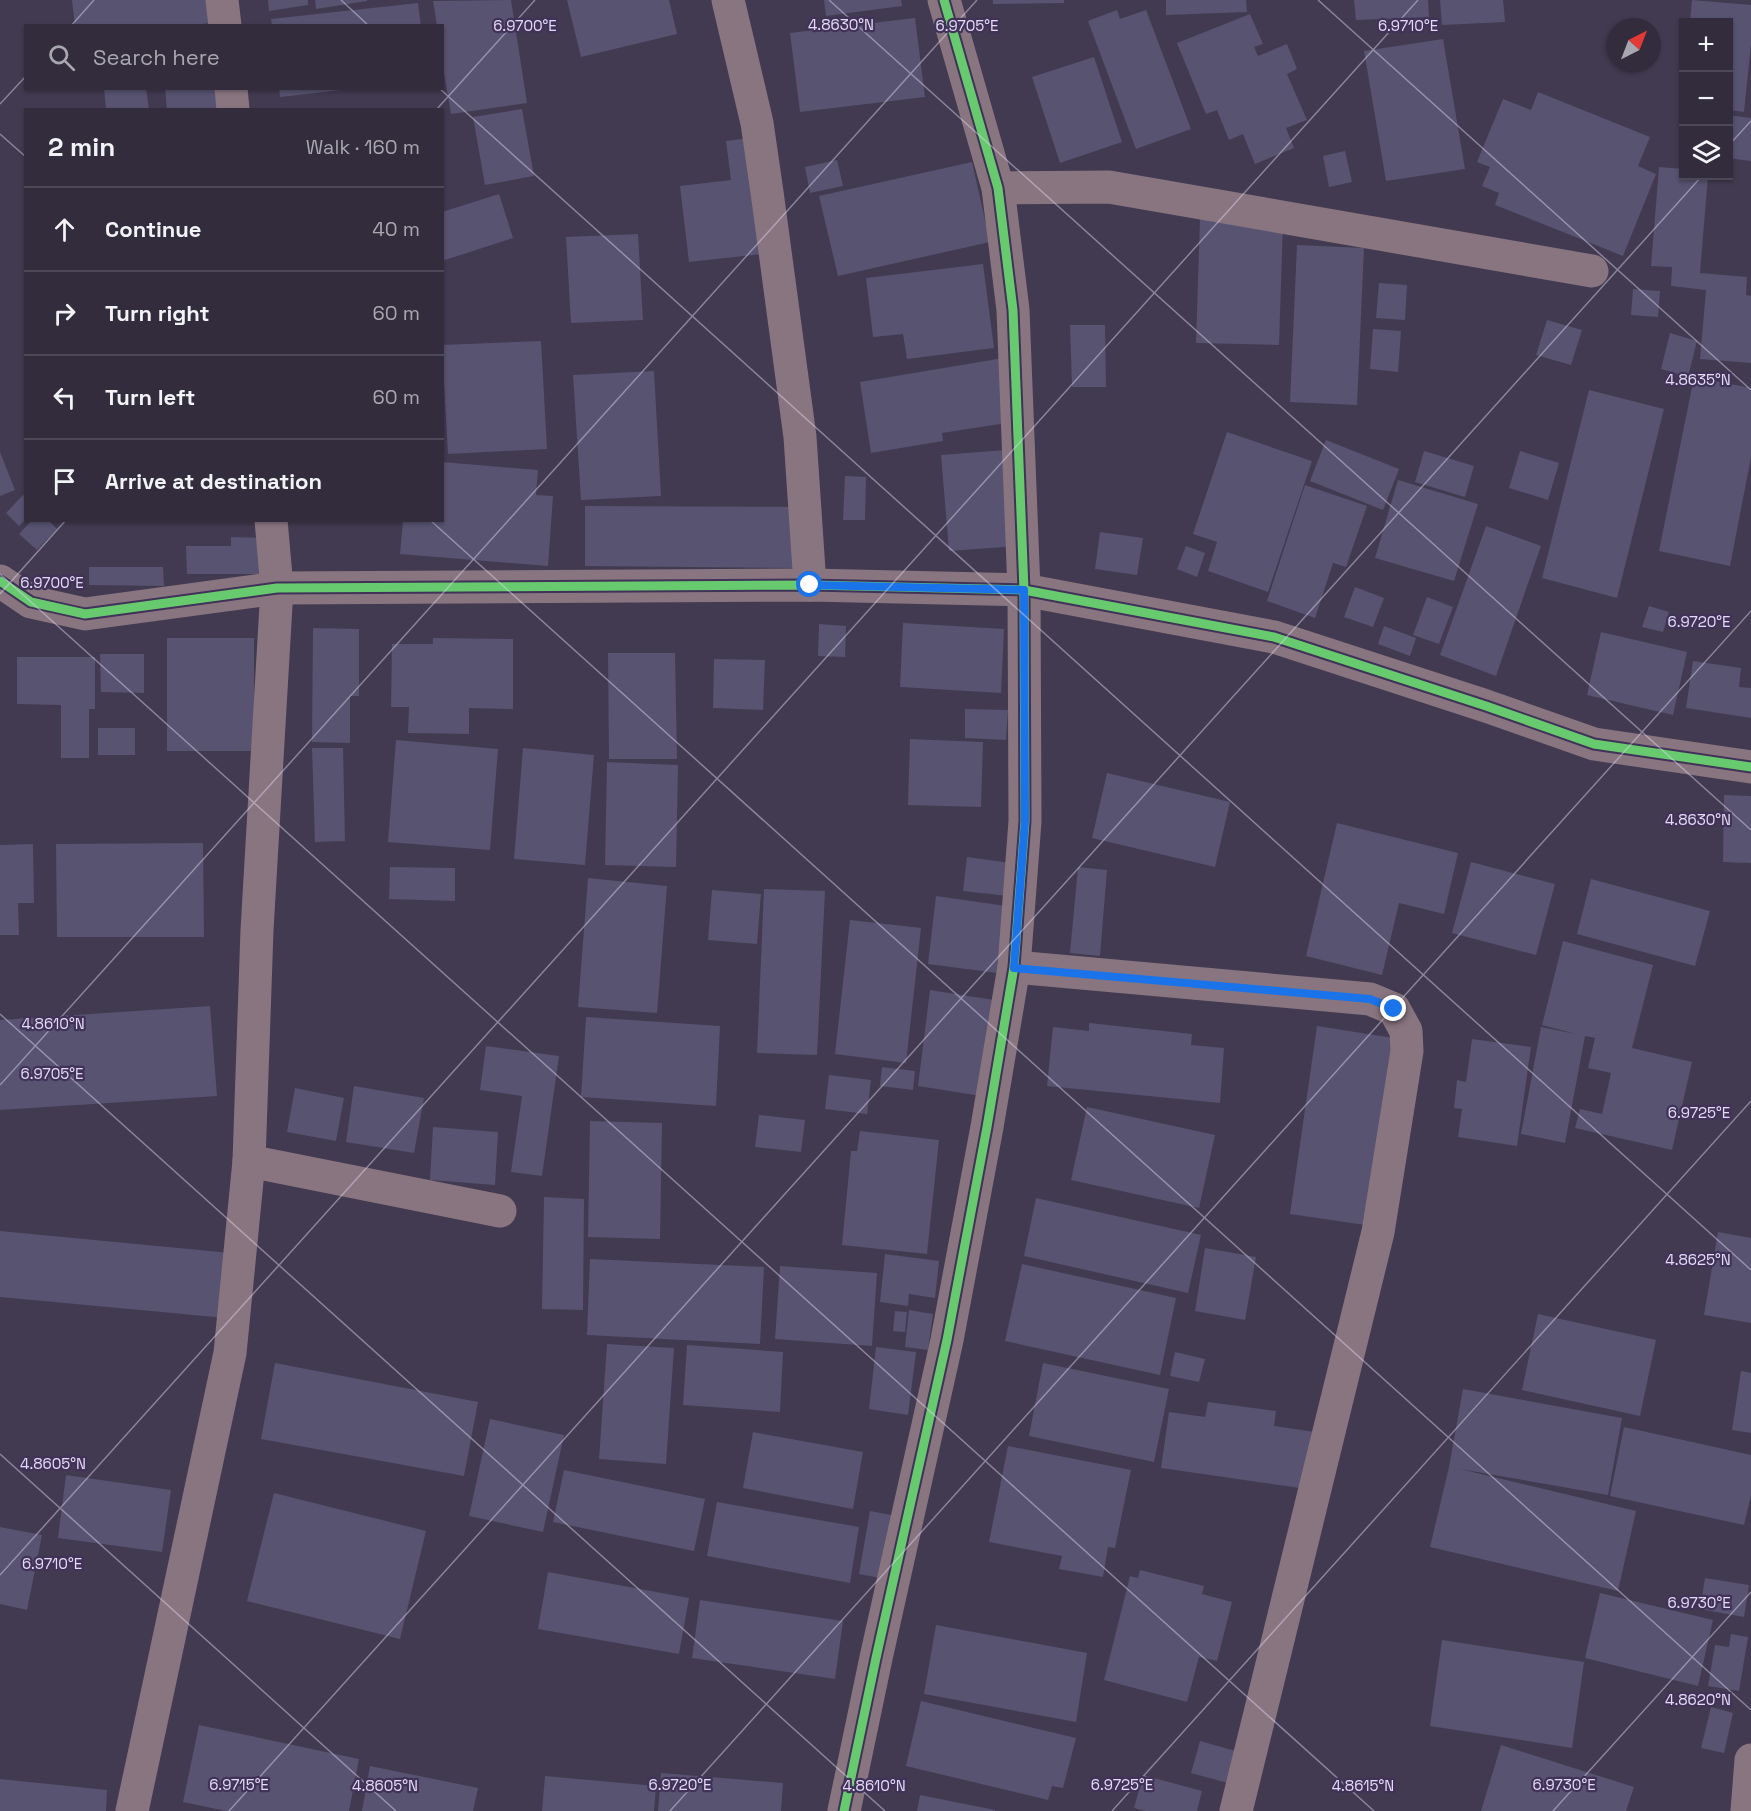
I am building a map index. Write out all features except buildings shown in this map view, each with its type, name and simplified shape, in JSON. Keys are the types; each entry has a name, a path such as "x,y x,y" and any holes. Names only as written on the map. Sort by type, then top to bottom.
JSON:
{"street":[{"path":"222,0 225,24"},
{"path":"728,0 756,123 767,192 800,437 810,585"},
{"path":"844,1811 946,1340 987,1126 1014,968 1025,821 1024,590 1013,310 998,188 944,0"},
{"path":"231,90 233,108"},
{"path":"998,188 1109,187 1592,271"},
{"path":"132,1811 230,1353 249,1161 257,930 277,588 271,522"},
{"path":"0,581 31,602 85,614 277,588 810,585 1024,590 1274,637 1594,744 1751,767"},
{"path":"1014,968 1370,999 1394,1009 1406,1031 1407,1051 1378,1232 1236,1811"},
{"path":"249,1161 500,1211"},
{"path":"1747,1811 1751,1760"}],"cycle path":[{"path":"844,1811 947,1340 987,1127 1014,967 1025,821 1024,590 1013,310 998,188 944,0"},
{"path":"0,581 31,602 85,614 277,588 810,585 1024,590 1274,637 1594,744 1751,767"}],"route":[{"path":"810,585 1024,590 1025,821 1014,968 1370,999 1394,1009"}]}
